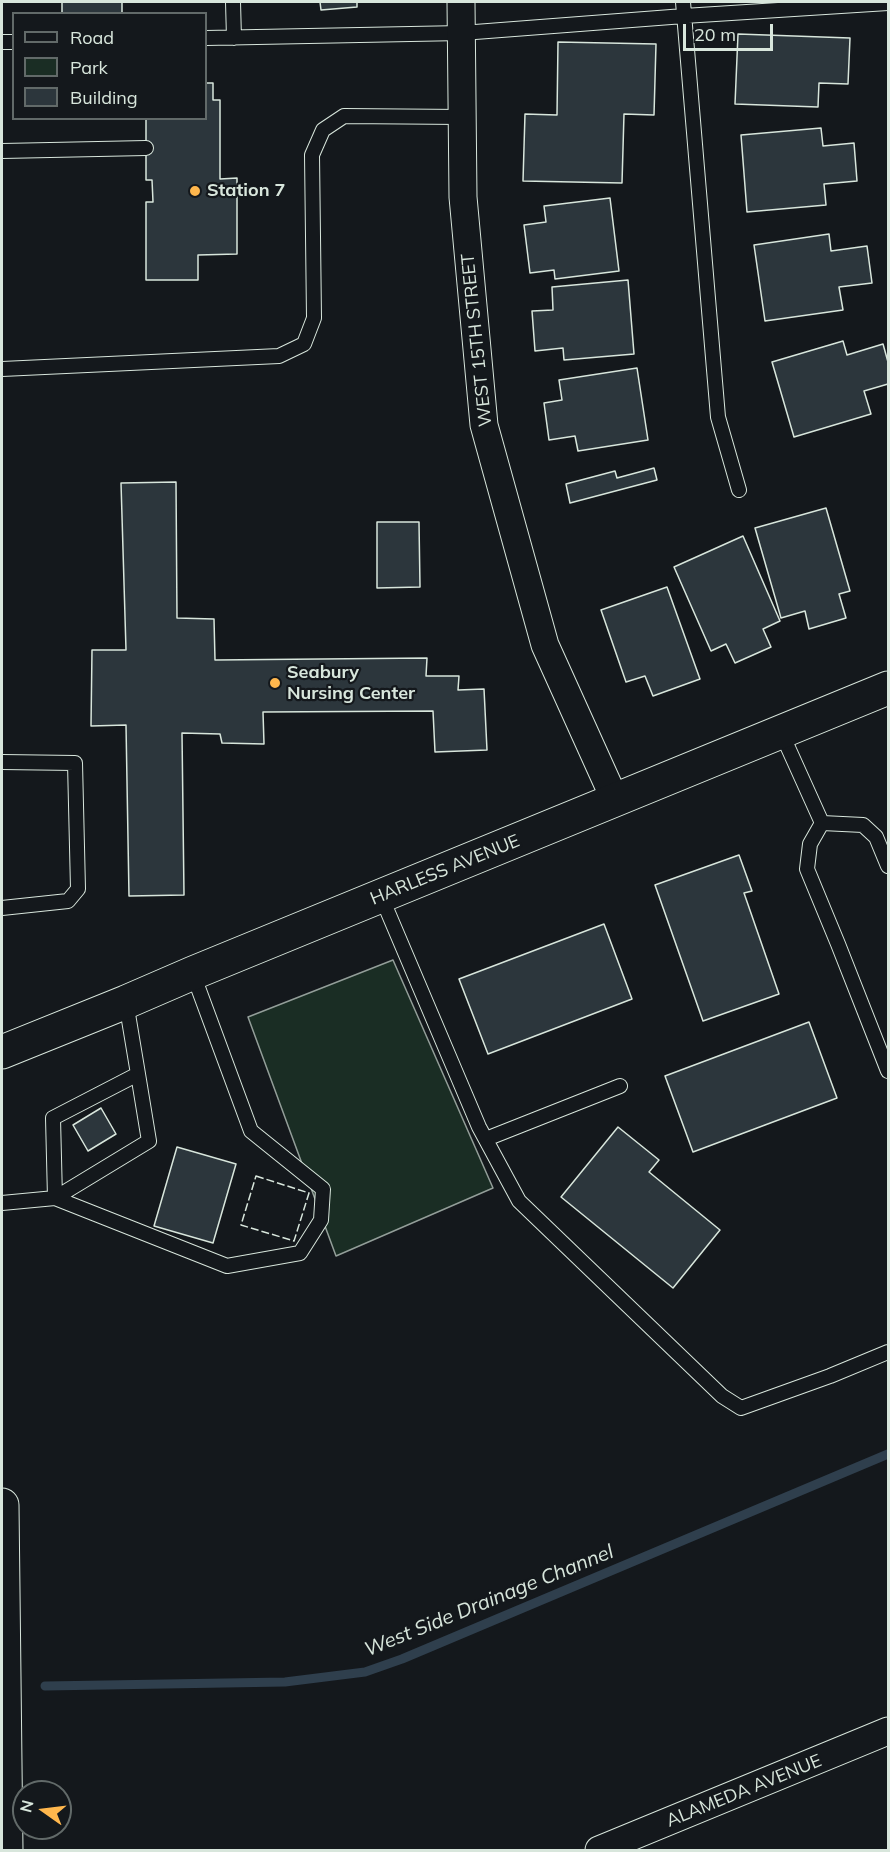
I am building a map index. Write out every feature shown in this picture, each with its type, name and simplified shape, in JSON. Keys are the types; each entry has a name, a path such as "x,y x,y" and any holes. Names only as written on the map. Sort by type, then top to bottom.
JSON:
{"main road":[{"name":"HARLESS AVENUE","path":"2,1052 888,688"},
{"path":"2,1505 6,1851"}],"street":[{"name":"WEST 15TH STREET","path":"461,2 463,197 484,424 545,645 615,800"},
{"name":"ALAMEDA AVENUE","path":"599,1851 888,1731"}],"lane":[{"path":"233,2 234,38"},
{"path":"683,2 718,417 739,490"},
{"path":"207,38 462,33 888,3"},
{"path":"2,369 279,356 303,344 314,318 312,155 323,130 344,116 462,117"},
{"path":"2,151 146,148"},
{"path":"781,732 822,823"},
{"path":"2,762 75,763 78,889 68,901 2,908"},
{"path":"822,823 863,825 876,837 888,866"},
{"path":"822,823 810,844 807,869 888,1071"},
{"path":"381,896 486,1139 519,1201 722,1396 741,1408 888,1352"},
{"path":"55,1198 227,1266 300,1253 321,1220 323,1189 251,1131 193,973"},
{"path":"2,1203 55,1198 149,1141 126,1002"},
{"path":"55,1198 53,1118 138,1074"},
{"path":"486,1139 620,1086"}],"green space":[{"path":"393,960 493,1188 336,1256 248,1017"}],"building":[{"path":"62,2 122,2 122,12 62,12"},
{"path":"320,2 357,2 357,7 321,10"},
{"path":"738,34 850,38 848,84 819,83 818,107 735,104"},
{"path":"558,42 656,44 654,115 624,114 622,183 523,181 525,114 557,115"},
{"name":"Station 7","path":"207,83 213,83 213,100 220,100 220,179 237,178 237,254 198,255 198,280 146,280 146,202 153,202 152,180 146,180 146,120 207,120"},
{"path":"821,128 823,146 854,143 857,181 824,184 826,205 747,212 741,135"},
{"path":"610,198 619,271 555,279 554,270 530,273 524,225 546,222 544,206"},
{"path":"829,234 831,251 867,246 872,283 839,287 843,310 765,321 754,245"},
{"path":"628,280 634,354 564,360 563,348 535,351 532,311 553,310 552,287"},
{"path":"843,341 847,355 883,344 888,362 888,384 864,391 871,414 794,437 772,362"},
{"path":"637,368 648,440 578,451 575,436 549,440 544,403 562,400 559,380"},
{"path":"654,468 657,480 570,503 566,484 615,471 617,478"},
{"name":"Seabury Nursing Center","path":"176,482 177,618 214,619 215,660 427,658 426,676 459,676 458,690 484,689 487,750 435,752 433,711 263,712 264,744 222,743 220,734 182,733 184,895 129,896 126,725 91,726 92,650 126,650 121,483"},
{"path":"826,508 850,591 839,594 846,618 809,629 805,611 781,618 755,528"},
{"path":"377,522 419,522 420,587 377,588"},
{"path":"743,536 780,621 763,629 771,647 735,663 726,644 711,651 674,567"},
{"path":"667,587 700,679 653,696 645,676 626,682 601,610"},
{"path":"739,855 752,891 744,893 779,994 703,1021 655,885"},
{"path":"604,924 632,999 488,1054 459,979"},
{"path":"809,1022 837,1098 693,1152 665,1076"},
{"path":"101,1108 116,1134 88,1151 73,1125"},
{"path":"618,1127 659,1160 649,1172 720,1230 673,1288 561,1197"},
{"path":"177,1147 236,1164 213,1243 154,1226"}],"waterway":[{"name":"West Side Drainage Channel","path":"45,1686 285,1682 365,1672 402,1659 888,1454"}],"fence":[{"path":"256,1176 309,1193 294,1241 241,1225 256,1176"}],"place":[{"name":"Station 7","path":"195,191"},
{"name":"Seabury Nursing Center","path":"275,683"}]}
